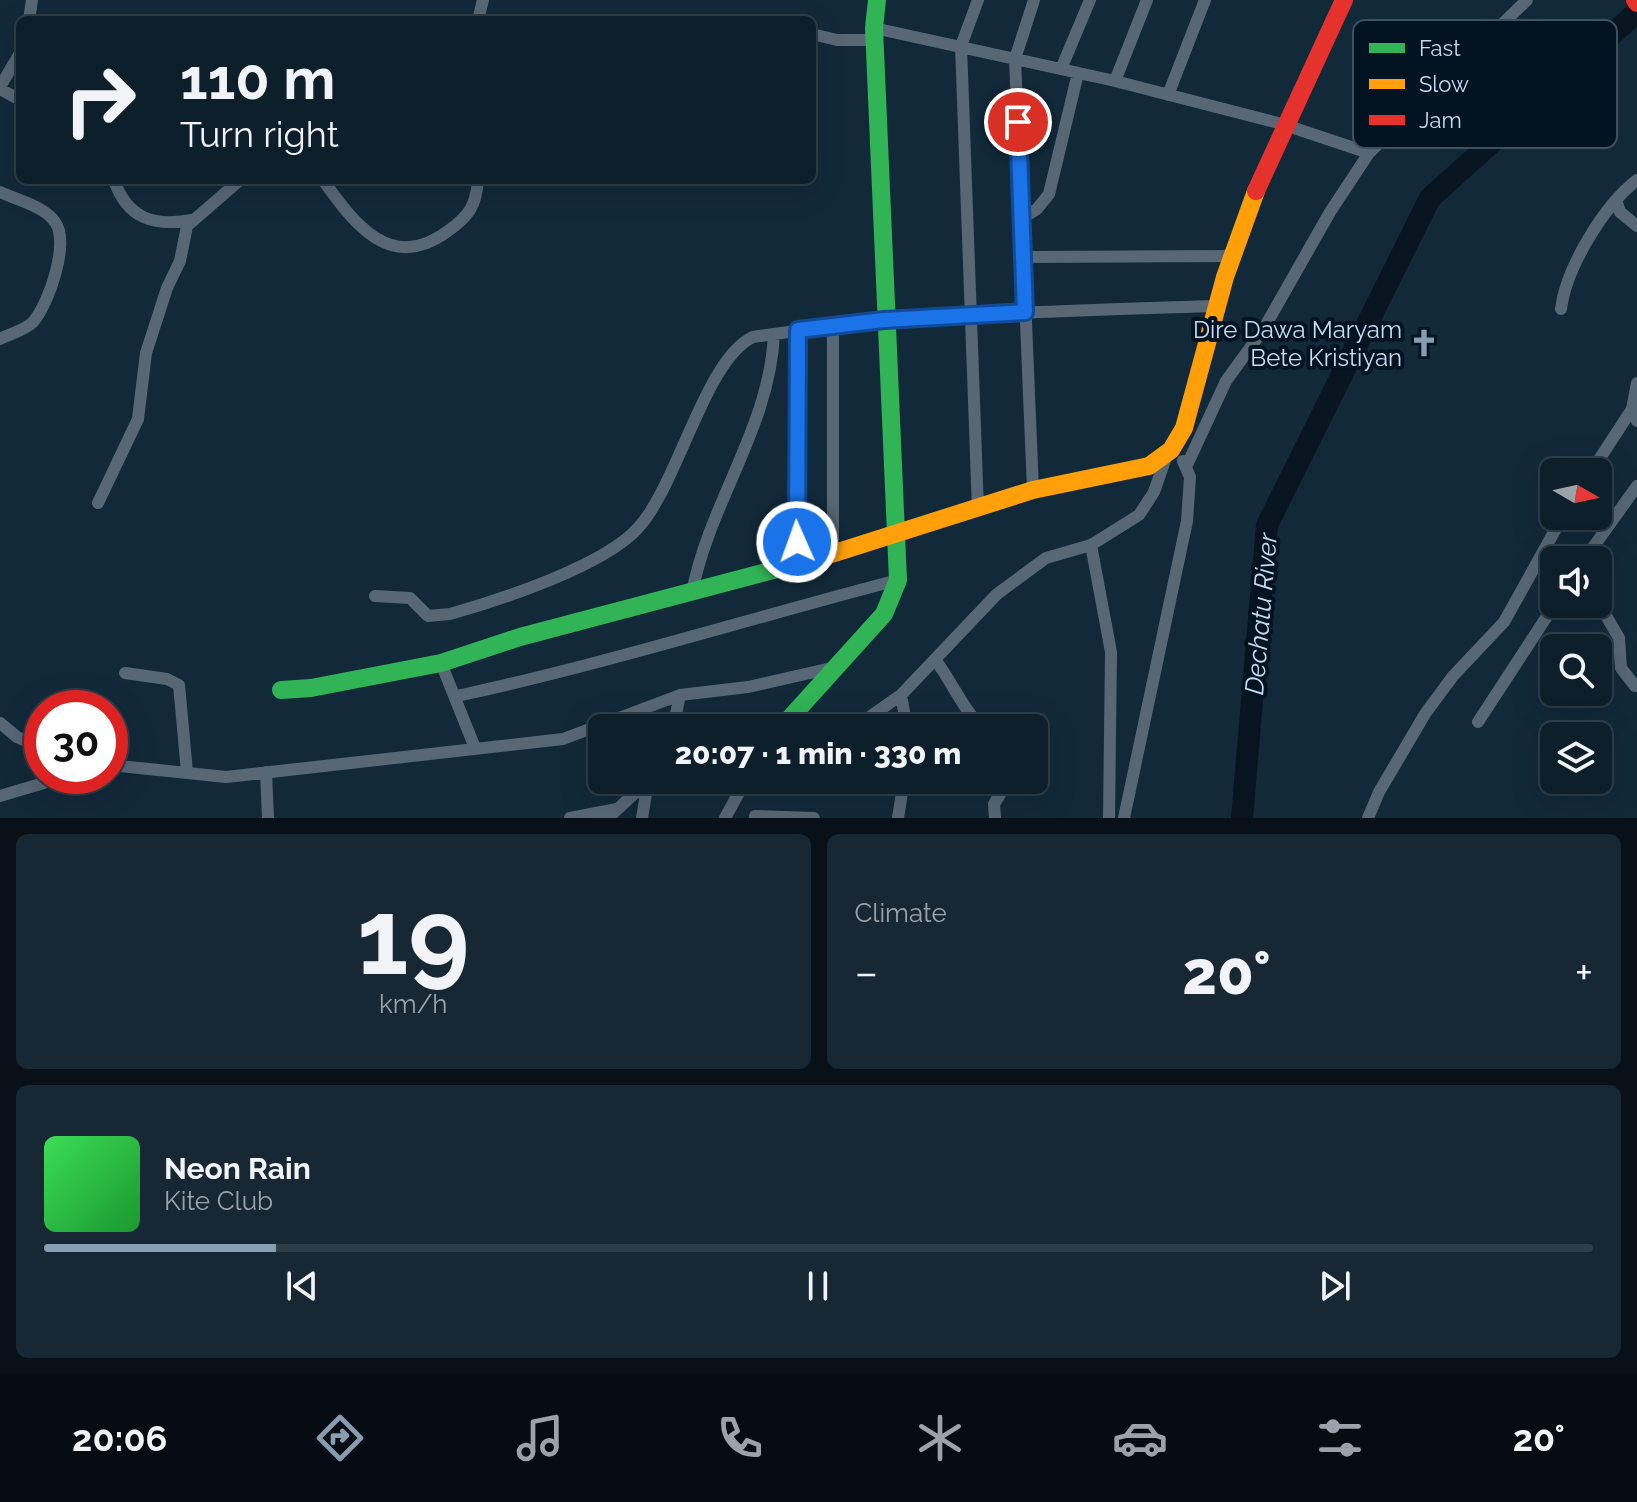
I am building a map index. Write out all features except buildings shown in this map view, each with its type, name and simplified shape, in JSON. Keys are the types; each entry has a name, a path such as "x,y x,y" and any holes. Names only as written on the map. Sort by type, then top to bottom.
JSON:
{"street":[{"path":"794,714 884,614 898,580 884,320 874,34 877,0"},
{"path":"978,0 961,46 978,510"},
{"path":"1033,490 1015,59 1034,0"},
{"path":"1061,69 1090,0"},
{"path":"1115,81 1147,0"},
{"path":"1168,95 1205,0"},
{"path":"874,714 901,695 936,661 997,594 1046,558 1091,545 1139,515 1154,492 1188,416 1214,306 1282,124 1344,0"},
{"path":"1506,20 1527,0"},
{"path":"816,35 837,40 874,34 961,46 1282,124 1353,148"},
{"path":"0,88 16,60"},
{"path":"1022,218 1037,209 1049,194 1078,73"},
{"path":"1354,148 1369,153"},
{"path":"1124,818 1187,521 1190,477 1187,465 1226,381 1263,330 1330,212 1374,148"},
{"path":"1561,309 1573,264 1619,196 1637,180"},
{"path":"115,184 121,201 137,214 176,222 192,220"},
{"path":"98,503 138,419 146,353 167,288 180,261 184,235 192,220 235,184"},
{"path":"326,184 371,236 415,248 433,242 466,218 475,202 477,184"},
{"path":"0,192 41,210 56,223 61,234 55,275 38,316 31,324 0,339"},
{"path":"1617,203 1620,212 1637,226"},
{"path":"176,222 184,235"},
{"path":"1024,257 1233,256"},
{"path":"375,596 410,598 428,616 450,614 597,558 623,544 656,506 695,419 735,349 753,337 884,320 971,314 1214,306"},
{"path":"833,326 833,554"},
{"path":"797,564 798,330"},
{"path":"692,593 701,556 763,405 774,334"},
{"path":"1602,458 1635,415 1637,383"},
{"path":"1168,455 1187,465"},
{"path":"281,690 311,688 441,663 520,637 833,554 1033,490 1149,466 1168,455"},
{"path":"1594,546 1637,486"},
{"path":"1368,818 1379,792 1425,714 1453,676 1504,622 1555,530"},
{"path":"1091,545 1111,652 1109,818"},
{"path":"457,696 569,672 684,636 898,580"},
{"path":"1478,722 1546,618"},
{"path":"1607,618 1619,638 1621,668 1635,686"},
{"path":"936,661 959,692 969,714"},
{"path":"441,663 457,696 475,748"},
{"path":"128,767 226,777 563,739 680,695 748,687 836,667"},
{"path":"125,673 167,679 179,685 187,772"},
{"path":"676,714 680,695"},
{"path":"901,695 904,714"},
{"path":"0,723 24,740"},
{"path":"266,772 268,818"},
{"path":"0,796 24,789"},
{"path":"570,818 612,813 633,794"},
{"path":"642,818 646,794"},
{"path":"725,818 738,794"},
{"path":"740,794 755,817 814,818"},
{"path":"898,818 902,794"},
{"path":"995,818 994,804 1000,794"}],"waterway":[{"name":"Dechatu River","path":"1617,30 1637,12"},
{"name":"Dechatu River","path":"1242,818 1267,525 1430,198 1486,148"}],"traffic: fast":[{"path":"794,714 884,614 898,580 874,28 877,0"},
{"path":"281,690 311,688 441,663 520,637 819,558"}],"traffic: slow":[{"path":"819,558 1033,490 1149,466 1171,450 1184,428 1225,277 1256,191"}],"traffic: jam":[{"path":"1256,191 1344,0"}],"place":[{"name":"Dire Dawa Maryam Bete Kristiyan","path":"1424,343"}],"route":[{"path":"797,542 798,330 884,320 1025,312 1018,122"}]}
